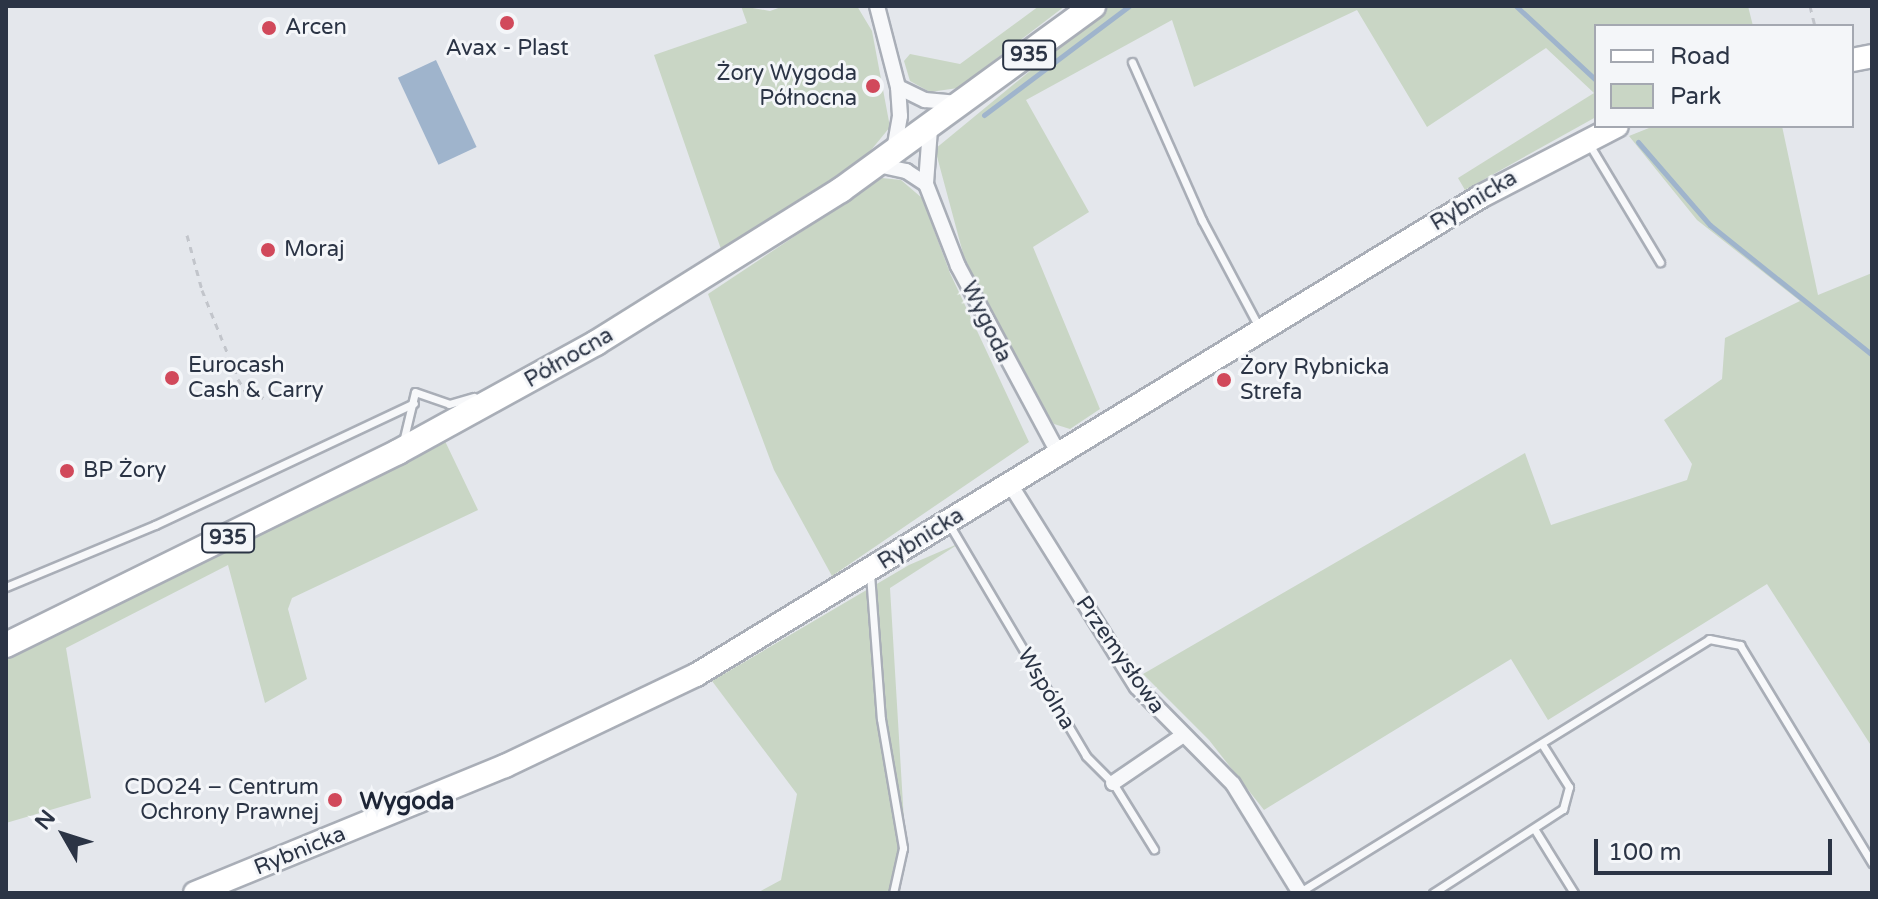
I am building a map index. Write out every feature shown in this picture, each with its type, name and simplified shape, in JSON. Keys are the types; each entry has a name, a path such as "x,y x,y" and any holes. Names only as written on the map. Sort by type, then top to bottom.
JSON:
{"main road":[{"name":"Północna","path":"6,645 398,452 514,390 678,295 930,129 1093,6"}],"street":[{"path":"877,6 898,87 900,116 886,159 926,184 930,129"},
{"path":"898,87 925,100 964,104"},
{"name":"Rybnicka","path":"195,893 411,806 696,675 1480,197 1612,128"},
{"name":"Wygoda","path":"926,184 997,346 1059,454"},
{"name":"Przemysłowa","path":"1010,484 1103,638 1182,736 1233,784 1300,892"},
{"path":"1113,783 1182,736"}],"lane":[{"path":"1132,62 1202,220 1261,331"},
{"path":"1586,139 1660,262"},
{"path":"398,452 415,392 449,404 499,386 514,390"},
{"path":"6,587 155,525 414,403"},
{"name":"Wspólna","path":"948,522 1086,756 1113,783 1154,849"},
{"path":"870,570 881,719 903,848 893,893"},
{"path":"1300,892 1709,639 1740,645 1872,863"},
{"path":"1433,893 1535,830 1563,809 1569,787 1542,744"},
{"path":"1535,830 1574,893"}],"path":[{"path":"187,235 202,290 238,379 246,393 269,399"}],"green space":[{"path":"741,6 770,11 784,6 857,6 872,31 890,127 867,155 722,252 654,55 747,23"},
{"path":"1039,6 1065,6 958,88 930,92 910,81 904,61 910,54 960,64"},
{"path":"1109,6 1748,6 1752,24 1594,24 1594,93 1546,48 1427,127 1357,10 1194,87 1172,20 1026,100 1089,212 1033,247 1100,409 1070,429 1054,424 1031,392 964,257 935,149"},
{"path":"1594,93 1594,118 1465,190 1458,178"},
{"path":"1649,128 1782,128 1818,295 1872,273 1872,747 1767,584 1548,720 1511,659 1264,810 1209,740 1143,674 1525,453 1551,525 1687,480 1692,464 1664,420 1722,379 1725,338 1800,301 1697,220 1629,136"},
{"path":"882,178 901,180 922,198 950,273 1029,442 832,576 774,470 708,294"},
{"path":"444,439 478,510 292,598 288,609 307,679 265,703 228,565 66,648 91,798 6,823 6,656"},
{"path":"960,543 890,588 904,821 900,893 757,893 781,880 797,794 712,681 909,565"}],"water":[{"path":"436,60 477,147 439,165 398,78"}],"waterway":[{"path":"984,115 1129,6"},
{"path":"1516,6 1594,78"},
{"path":"1638,142 1710,225 1872,355"}],"place":[{"name":"Avax - Plast","path":"507,23"},
{"name":"Arcen","path":"269,28"},
{"name":"Żory Wygoda Północna","path":"873,86"},
{"name":"Moraj","path":"268,250"},
{"name":"Eurocash Cash & Carry","path":"172,378"},
{"name":"Żory Rybnicka Strefa","path":"1224,380"},
{"name":"BP Żory","path":"67,471"},
{"name":"CDO24 – Centrum Ochrony Prawnej","path":"335,800"}],"district":[{"name":"Wygoda","path":"407,802"}]}
